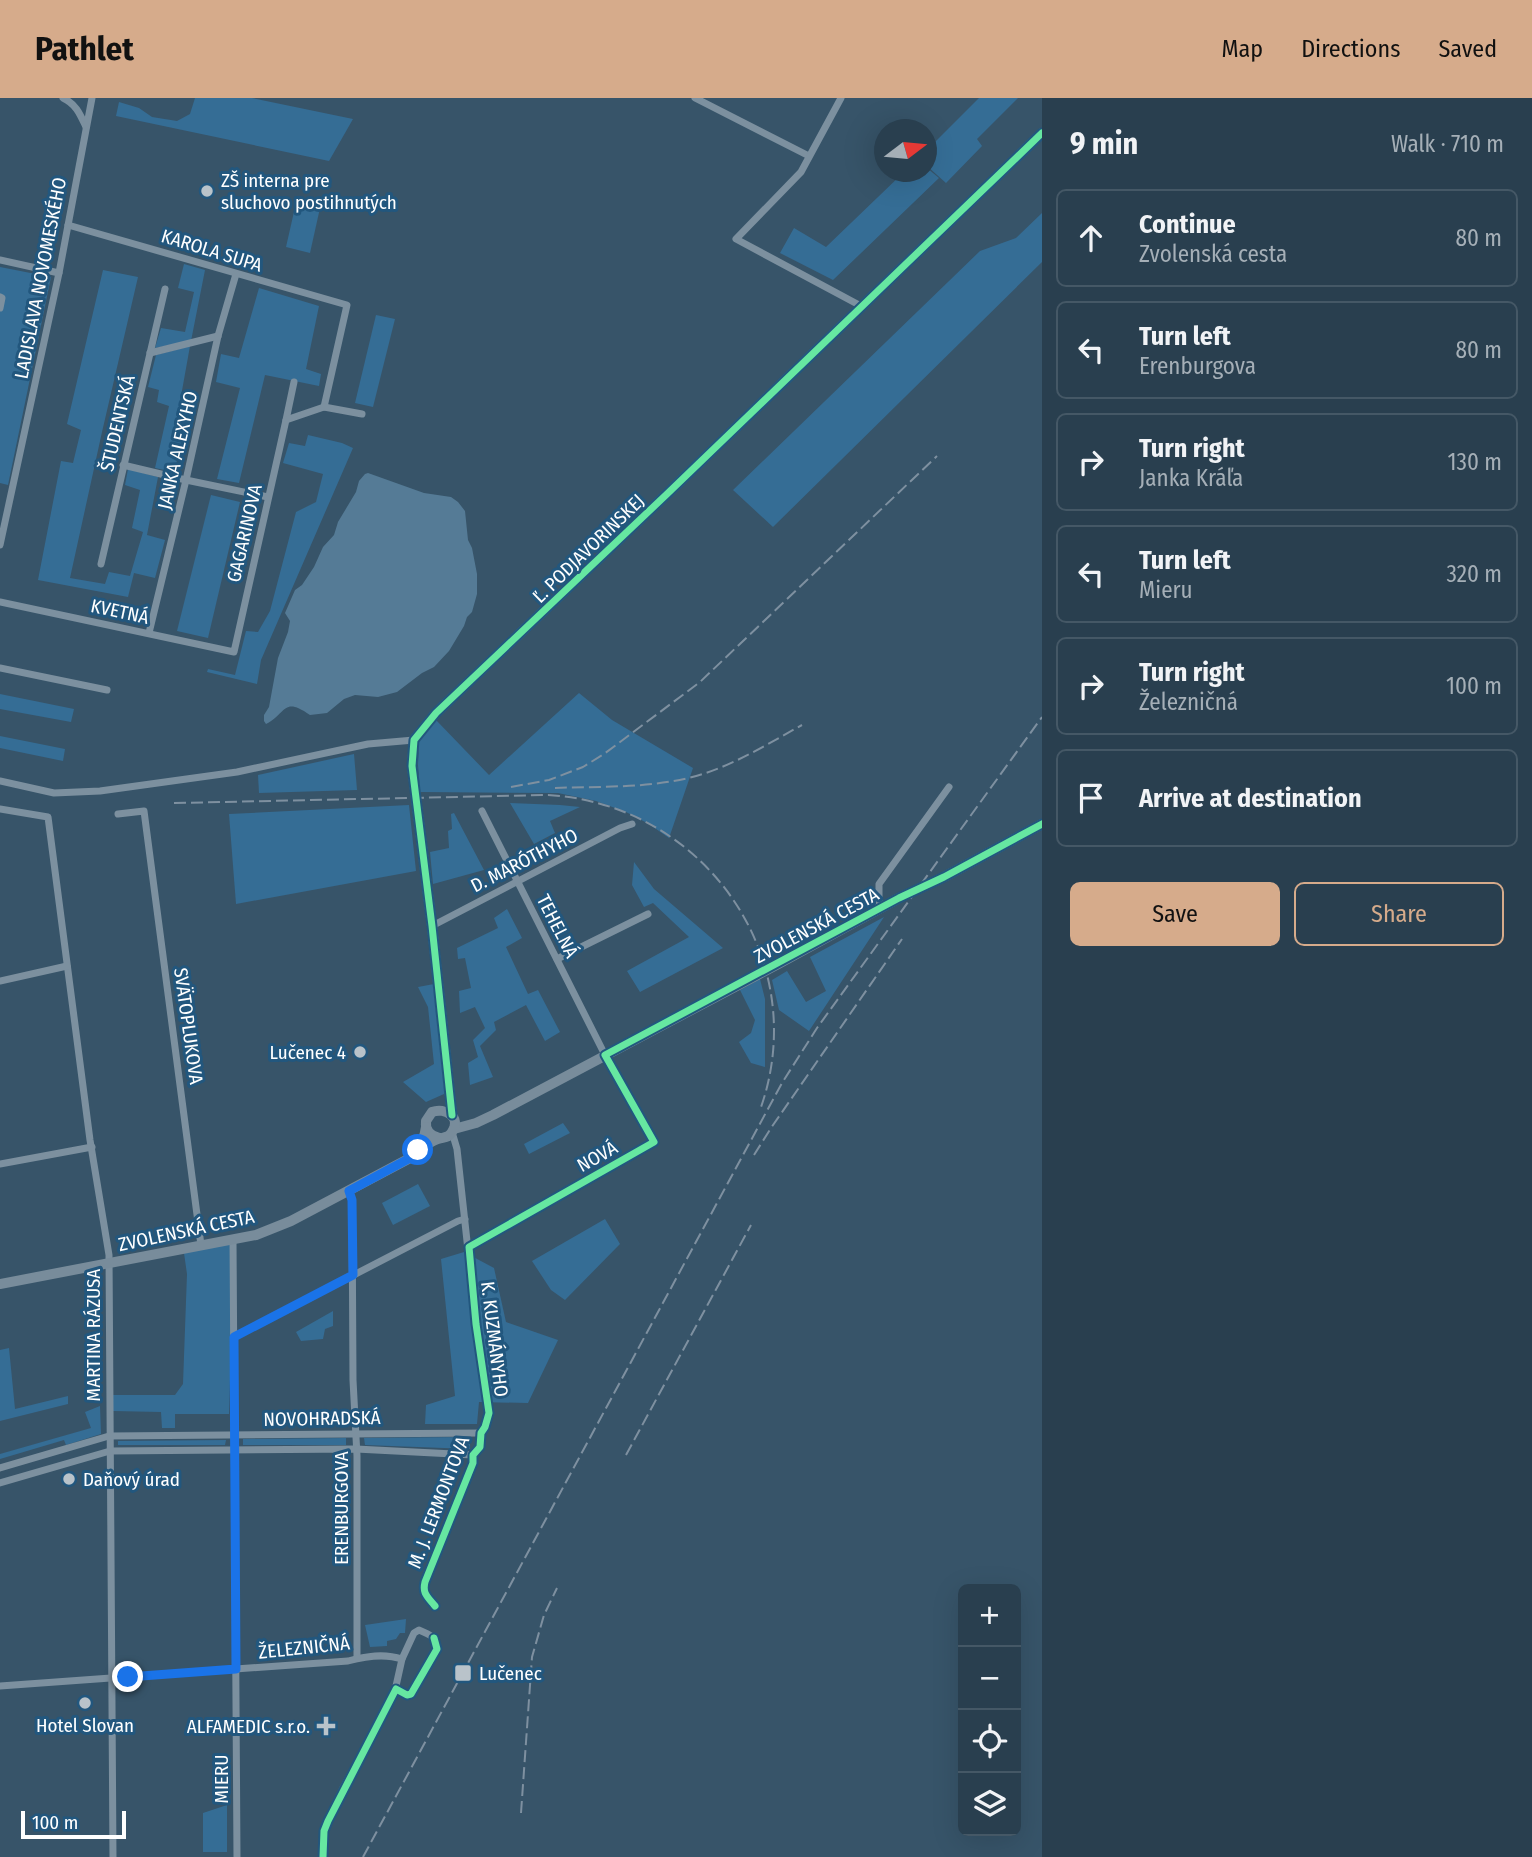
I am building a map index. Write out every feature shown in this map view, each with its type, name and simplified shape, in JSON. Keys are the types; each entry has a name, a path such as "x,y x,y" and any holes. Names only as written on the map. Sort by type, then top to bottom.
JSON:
{"street":[{"path":"63,98 77,109 86,128"},
{"name":"LADISLAVA NOVOMESKÉHO","path":"0,545 59,273 92,98"},
{"path":"695,98 809,156"},
{"path":"841,98 801,172 736,239 862,306"},
{"name":"Ľ. PODJAVORINSKEJ","path":"414,740 436,713 1042,133"},
{"name":"KAROLA SUPA","path":"68,225 347,305 324,407"},
{"path":"0,260 59,273"},
{"name":"JANKA ALEXYHO","path":"149,633 218,336 236,274"},
{"name":"ŠTUDENTSKÁ","path":"101,564 165,289"},
{"path":"0,297 0,308"},
{"path":"150,353 218,336"},
{"name":"GAGARINOVA","path":"234,652 294,383"},
{"path":"286,420 324,407 362,414"},
{"path":"123,465 268,497"},
{"path":"0,490 11,493"},
{"name":"KVETNÁ","path":"0,602 234,652"},
{"path":"0,668 107,690"},
{"path":"0,781 54,793 112,789 237,772 368,744 414,740 412,766 450,1093 449,1128"},
{"path":"879,909 879,884 948,787"},
{"name":"MARTINA RÁZUSA","path":"0,809 48,817 109,1255 113,1857"},
{"name":"TEHELNÁ","path":"482,810 605,1055"},
{"name":"SVÄTOPLUKOVA","path":"118,814 144,811 201,1245"},
{"name":"D. MARÓTHYHO","path":"432,926 632,824"},
{"name":"ZVOLENSKÁ CESTA","path":"0,1284 272,1229 412,1157 449,1128 473,1124 1042,824"},
{"path":"557,959 648,914"},
{"path":"0,981 67,966"},
{"name":"NOVÁ","path":"469,1247 654,1142 605,1055"},
{"path":"418,1150 429,1114 439,1109 450,1093"},
{"path":"439,1109 446,1111 457,1149"},
{"path":"457,1149 462,1134 473,1124"},
{"path":"426,1127 430,1135 449,1128"},
{"path":"0,1164 92,1147"},
{"name":"K. KUZMÁNYHO","path":"457,1149 476,1325 489,1413 481,1433"},
{"name":"ERENBURGOVA","path":"349,1191 352,1200 357,1658"},
{"path":"234,1337 465,1219"},
{"name":"MIERU","path":"233,1239 237,1857"},
{"name":"NOVOHRADSKÁ","path":"0,1468 109,1436 481,1433"},
{"name":"M. J. LERMONTOVA","path":"425,1582 473,1463 473,1455 480,1447 481,1433"},
{"name":"NOVOHRADSKÁ","path":"0,1483 110,1451 356,1449 473,1455"},
{"path":"323,1857 327,1821 396,1689 402,1659 415,1632 421,1631 432,1636 436,1640 437,1649 411,1694 396,1689"},
{"name":"ŽELEZNIČNÁ","path":"0,1686 348,1661 386,1655 402,1659"}],"shaded area":[{"path":"195,98 252,98 353,119 329,161 116,116 119,102 139,108 152,117 177,121 190,114"},
{"path":"979,98 1018,98 977,139 982,146 946,183 937,175 937,140"},
{"path":"894,182 935,182 833,280 780,253 794,228 826,247"},
{"path":"296,203 320,208 310,253 286,247"},
{"path":"1042,213 1042,262 773,527 733,490 980,251 1016,238"},
{"path":"184,264 205,270 191,341 155,348 161,328 185,332 194,292 178,288"},
{"path":"0,267 51,277 8,485 0,483"},
{"path":"103,270 138,277 70,578 105,584 109,572 130,576 143,532 132,528 140,490 125,485 128,469 158,477 147,535 165,540 155,578 134,573 128,597 38,580 61,461 73,463 81,430 67,424"},
{"path":"259,288 319,306 306,369 321,374 319,386 265,375 239,483 217,479 240,388 216,382 221,354 239,358"},
{"path":"376,315 395,319 373,407 355,403"},
{"path":"190,346 178,413 189,416 174,472 155,468 169,406 157,402 159,390 148,387 156,355"},
{"path":"308,435 353,448 261,660 257,684 207,672 208,669 235,675 246,631 258,632 270,611 296,512 316,502 323,474 283,463 289,443 305,446"},
{"path":"368,473 424,493 451,497 465,511 468,540 477,574 477,594 472,612 449,651 434,667 397,692 378,697 355,695 344,699 327,713 310,715 301,709 290,707 266,724 264,715 269,707 278,658 290,621 285,613 295,590 302,585 323,547 334,535 359,481"},
{"path":"211,495 240,502 208,638 177,631"},
{"path":"579,693 612,720 693,768 669,838 626,812 596,801 558,793 420,792 419,742 436,720 489,775"},
{"path":"0,694 74,709 71,722 0,709"},
{"path":"0,736 65,749 63,761 0,748"},
{"path":"354,754 357,790 259,793 258,775"},
{"path":"510,803 580,807 550,821 555,833 534,844"},
{"path":"409,805 416,871 236,904 229,814"},
{"path":"454,813 484,870 433,884 430,852 449,848 448,831 452,829 451,814"},
{"path":"634,862 654,889 723,948 640,992 627,971 689,937 653,903 644,907 632,885"},
{"path":"507,909 522,938 506,947 528,994 538,990 560,1032 545,1041 526,1005 494,1022 496,1030 480,1046 493,1077 470,1085 468,1063 478,1057 473,1040 485,1028 475,1007 460,1013 459,991 471,988 465,958 458,959 457,948 498,928 494,918"},
{"path":"884,917 809,1031 779,1010 772,980 787,971 806,1002 826,991 810,957"},
{"path":"760,979 765,999 765,1067 751,1063 739,1042 751,1033 755,1020 740,990"},
{"path":"434,984 445,1077 444,1094 426,1102 403,1082 434,1064 428,1007 418,987"},
{"path":"563,1123 570,1133 529,1154 524,1144"},
{"path":"418,1184 430,1206 393,1225 382,1203"},
{"path":"605,1219 620,1244 565,1300 551,1290 532,1261"},
{"path":"234,1243 229,1414 175,1414 175,1428 162,1428 161,1412 113,1411 113,1395 175,1395 183,1384 187,1274 184,1253"},
{"path":"464,1252 494,1268 506,1322 558,1340 528,1403 479,1402 477,1424 425,1424 426,1405 455,1396 441,1259"},
{"path":"333,1311 333,1326 325,1329 323,1339 301,1341 296,1332"},
{"path":"9,1348 15,1409 68,1396 68,1404 0,1421 0,1350"},
{"path":"100,1406 101,1434 66,1445 64,1440 0,1459 0,1454 91,1428 85,1412"},
{"path":"470,1437 470,1449 365,1445 364,1438"},
{"path":"346,1438 346,1445 243,1445 243,1439"},
{"path":"226,1440 225,1445 118,1445 118,1441"},
{"path":"406,1619 405,1633 387,1641 387,1646 370,1647 365,1625"},
{"path":"227,1805 227,1852 203,1852 203,1813"}],"railway":[{"path":"511,787 549,780 583,767 700,682 937,456"},
{"path":"363,1857 782,1083 817,1028 1042,717"},
{"path":"555,788 631,786 688,778 731,763 802,725"},
{"path":"174,803 548,795 604,805 655,827 698,859 733,900 758,947 772,999 773,1054 760,1110"},
{"path":"754,1155 902,939"},
{"path":"626,1455 751,1225"},
{"path":"521,1813 532,1657 544,1615 557,1588"}],"cycle path":[{"path":"452,1115 412,766 414,740 436,713 1042,133"},
{"path":"435,1606 425,1592 425,1582 473,1463 473,1455 480,1447 481,1433 489,1413 476,1324 469,1247 654,1142 605,1055 1042,824"},
{"path":"323,1857 324,1831 328,1821 396,1689 407,1695 411,1694 437,1649 434,1638"}],"place":[{"name":"ZŠ interna pre sluchovo postihnutých","path":"207,191"},
{"name":"Lučenec 4","path":"360,1052"},
{"name":"Daňový úrad","path":"69,1479"},
{"name":"Lučenec","path":"463,1673"},
{"name":"Hotel Slovan","path":"85,1703"},
{"name":"ALFAMEDIC s.r.o.","path":"326,1726"}],"route":[{"path":"128,1677 236,1669 234,1337 353,1275 352,1200 349,1191 412,1157 418,1150"}]}
